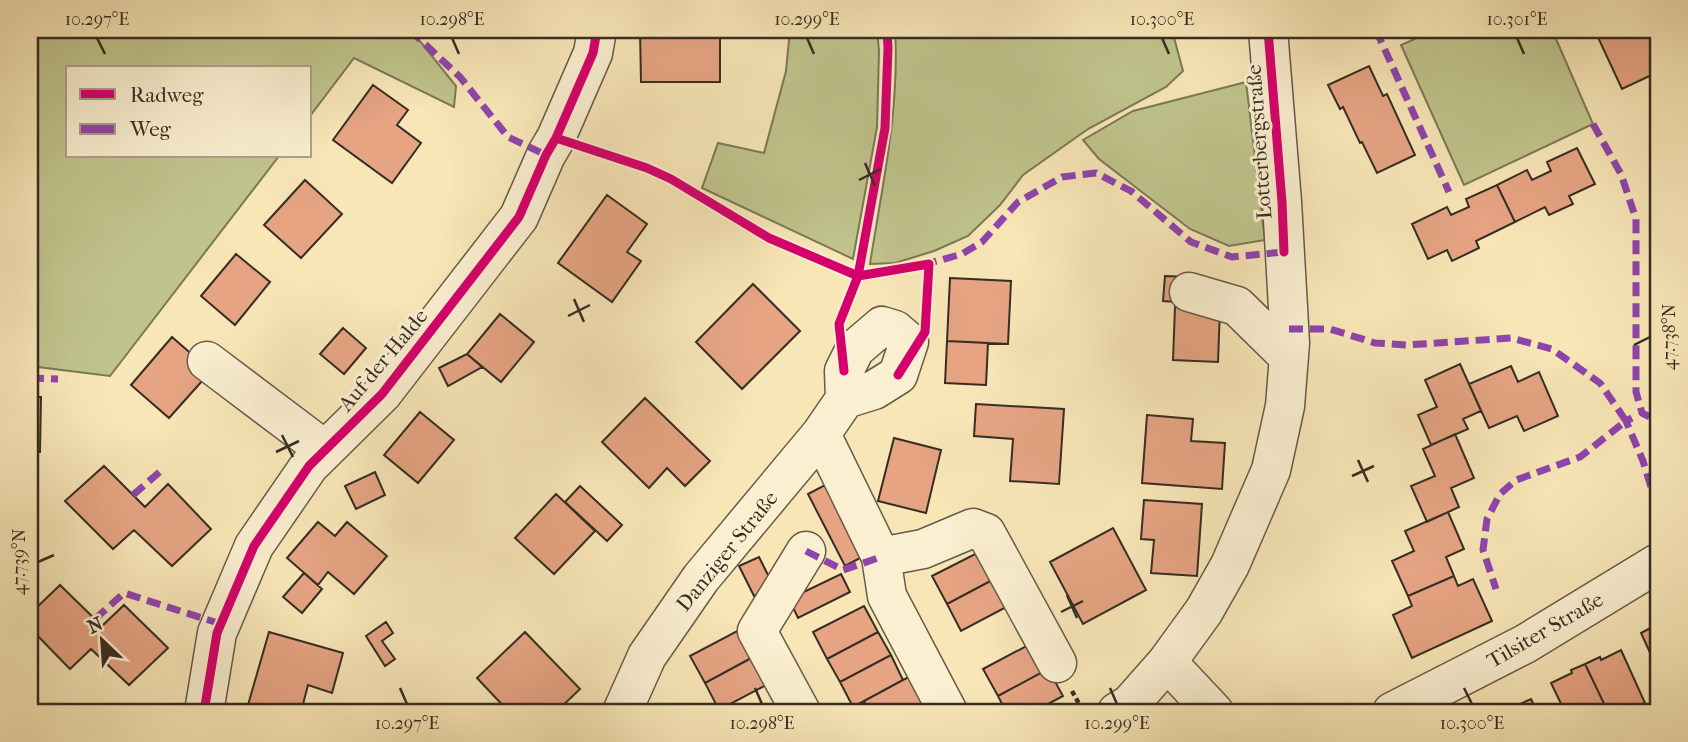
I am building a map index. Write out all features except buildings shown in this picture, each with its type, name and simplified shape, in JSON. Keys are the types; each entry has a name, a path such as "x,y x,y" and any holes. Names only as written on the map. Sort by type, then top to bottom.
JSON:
{"street":[{"name":"Auf der Halde","path":"204,712 217,633 254,546 309,467 382,394 519,218 593,53 597,30"},
{"name":"Lotterbergstraße","path":"1117,712 1130,704 1167,662 1204,611 1230,565 1271,470 1285,406 1290,343 1268,30"},
{"path":"1189,292 1237,306 1289,357"},
{"path":"207,361 325,450"},
{"name":"Danziger Straße","path":"622,712 647,656 701,578 821,434 845,399"},
{"path":"821,434 881,557 887,596 948,712"},
{"path":"881,557 923,549 973,528 986,533 1057,663"},
{"path":"802,712 757,631 806,551"},
{"name":"Tilsiter Straße","path":"1410,708 1525,644 1658,563"},
{"path":"1167,662 1214,712"}],"green space":[{"path":"30,30 420,30 419,40 456,86 454,107 354,58 312,113 312,66 66,66 66,158 277,158 110,376 30,366"},
{"path":"790,30 877,30 877,127 853,259 702,188 718,143 764,153 786,71"},
{"path":"895,30 1172,30 1183,71 1166,87 1088,129 1023,175 1000,205 968,236 934,251 895,263 870,264 892,118"},
{"path":"1435,30 1554,30 1593,124 1464,185 1401,45"},
{"path":"1246,82 1265,240 1229,246 1190,229 1099,159 1083,140 1133,111"}],"marked path":[{"path":"410,30 460,77 508,137 546,155"},
{"path":"1376,30 1449,192"},
{"path":"1593,124 1621,174 1636,219 1636,392 1642,413 1658,421"},
{"path":"923,265 962,254 982,242 1018,202 1062,177 1096,173 1131,191 1191,242 1232,257 1284,252"},
{"path":"1289,329 1330,329 1375,343 1407,345 1511,338 1552,349 1600,383 1626,421 1580,457 1516,480 1500,494 1487,519 1483,550 1496,589"},
{"path":"30,378 58,379"},
{"path":"1632,418 1626,421 1658,502"},
{"path":"133,495 163,469"},
{"path":"806,551 843,570 881,557"},
{"path":"95,619 124,593 221,624"},
{"path":"30,706 36,712"}],"cycle path":[{"path":"204,712 217,633 254,546 309,466 382,394 519,217 593,53 597,30"},
{"path":"844,371 839,324 858,276 885,128 887,30"},
{"path":"1268,30 1284,252"},
{"path":"556,138 647,168 671,179 769,238 858,276 929,264 925,332 898,375"}]}
